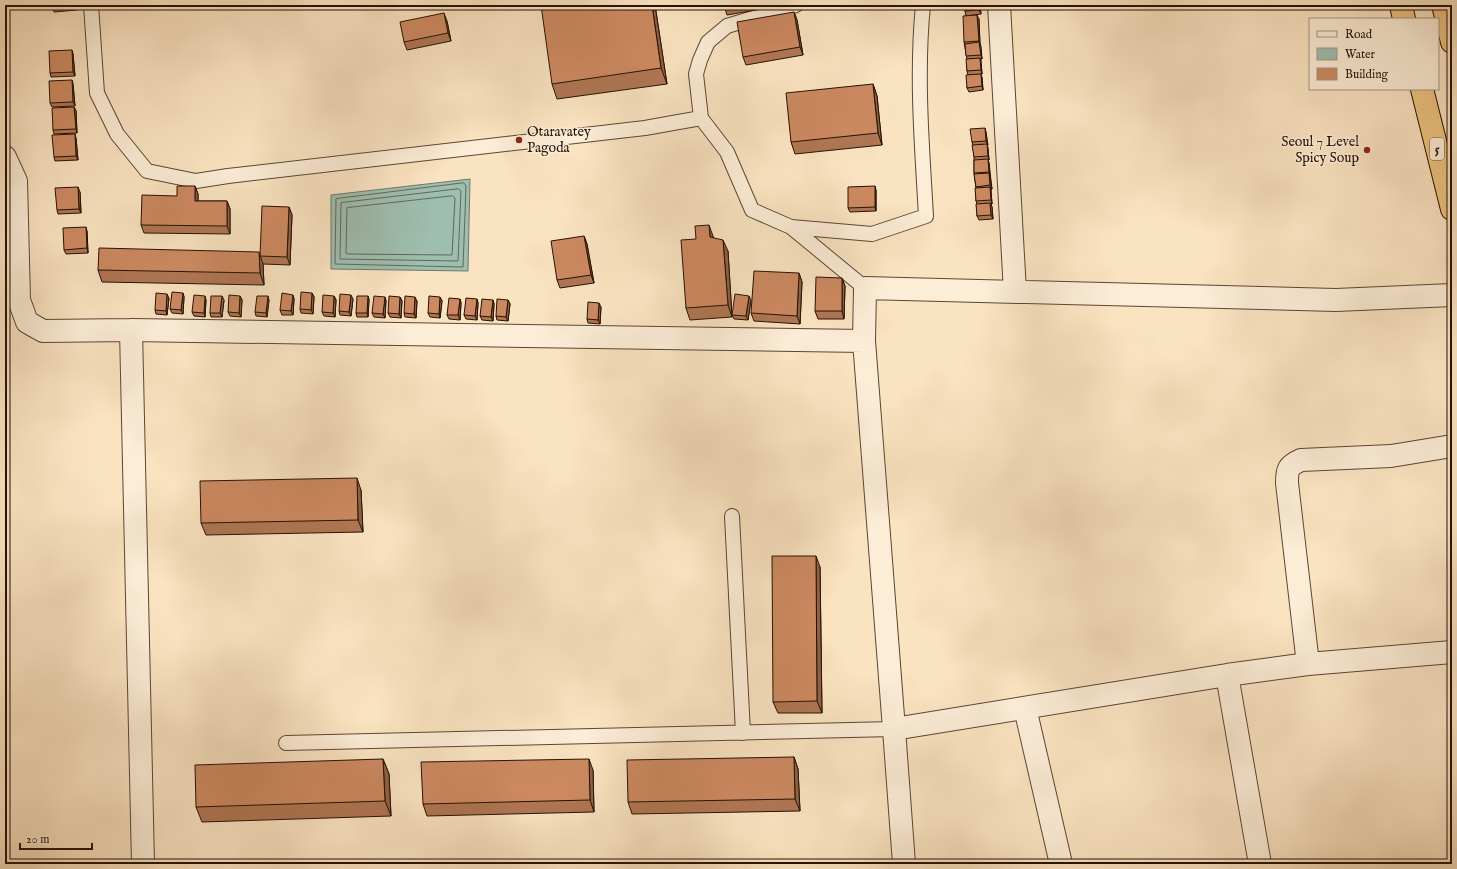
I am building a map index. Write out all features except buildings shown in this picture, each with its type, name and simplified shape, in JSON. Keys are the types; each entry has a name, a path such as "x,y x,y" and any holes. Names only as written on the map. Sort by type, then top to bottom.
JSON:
{"highway":[{"path":"1401,5 1404,18"},
{"path":"1447,15 1452,42"},
{"name":"5","path":"1422,90 1446,156 1452,209"}],"street":[{"path":"999,5 1015,292"},
{"path":"5,157 16,181 19,300 27,322 43,331 131,330 864,341"},
{"path":"904,864 864,341 865,288 1336,300 1452,295"},
{"path":"131,330 143,864"},
{"path":"1308,664 1287,483 1288,469 1292,464 1301,460 1391,456 1452,446"},
{"path":"894,729 1227,675 1308,664 1452,652"},
{"path":"1227,675 1260,864"},
{"path":"1025,708 1061,864"}],"lane":[{"path":"91,5 97,93 117,134 147,171 196,181 228,176 644,128 700,118"},
{"path":"796,5 727,26 708,42 696,74 700,118 726,152 752,210 791,227 865,288"},
{"path":"791,227 872,234 926,216 921,114 920,32 923,5"},
{"path":"732,516 743,733"},
{"path":"286,743 894,729"}],"water":[{"path":"470,179 468,271 331,269 331,195"}],"place":[{"name":"Otaravatey Pagoda","path":"519,140"},
{"name":"Seoul 7 Level Spicy Soup","path":"1367,150"}]}
